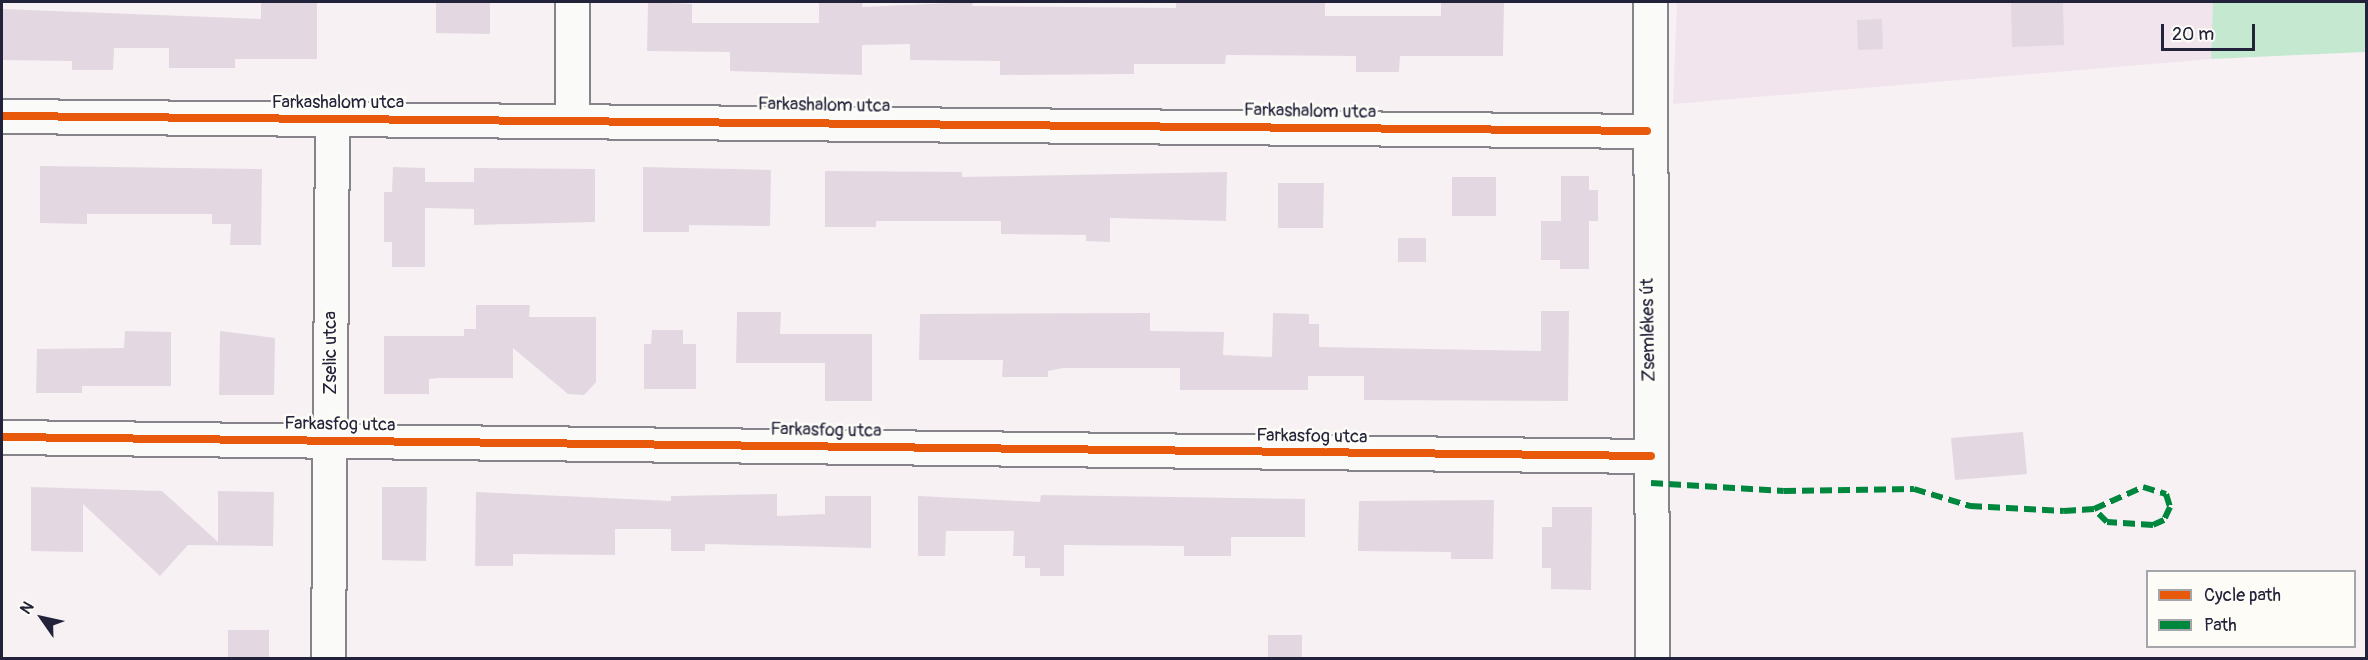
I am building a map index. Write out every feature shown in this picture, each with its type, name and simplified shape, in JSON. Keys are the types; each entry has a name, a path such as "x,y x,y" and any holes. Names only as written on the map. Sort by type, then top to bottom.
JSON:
{"street":[{"path":"572,2 572,118"},
{"name":"Zsemlékes út","path":"1650,2 1647,131 1652,658"},
{"name":"Farkashalom utca","path":"2,116 332,119 572,118 1647,131"},
{"name":"Zselic utca","path":"328,658 332,119"},
{"name":"Farkasfog utca","path":"2,437 1651,456"}],"shaded area":[{"path":"1677,2 2213,2 2211,59 1673,104"}],"green space":[{"path":"2213,2 2366,2 2366,52 2211,59"}],"building":[{"path":"261,2 317,2 317,59 235,59 235,68 169,68 169,48 114,48 113,70 72,70 72,61 2,60 2,9 261,19"},
{"path":"436,2 490,2 490,34 436,33"},
{"path":"648,2 692,4 692,23 819,23 819,2 863,2 862,7 973,2 972,6 1176,8 1176,2 1325,2 1325,16 1441,16 1441,2 1504,2 1503,56 1400,56 1399,72 1356,72 1356,56 1226,55 1225,64 1134,64 1134,74 1000,75 1000,61 910,60 910,44 862,45 862,75 730,71 730,52 647,51"},
{"path":"2011,2 2063,2 2064,45 2012,47"},
{"path":"1882,19 1883,49 1858,50 1857,20"},
{"path":"40,166 262,169 261,245 230,245 231,224 212,224 212,214 87,214 87,224 40,223"},
{"path":"393,167 425,168 425,182 474,182 474,168 595,169 595,222 474,225 474,209 425,208 425,267 392,267 392,242 384,242 384,192 392,192"},
{"path":"643,167 771,170 770,226 689,225 689,232 643,232"},
{"path":"825,171 962,172 962,177 1227,172 1226,221 1110,218 1110,242 1086,241 1086,235 1001,234 1001,221 876,221 876,227 825,227"},
{"path":"1561,176 1589,176 1589,190 1598,190 1598,221 1589,221 1589,269 1560,269 1560,260 1541,260 1541,221 1561,221"},
{"path":"1452,177 1496,177 1496,216 1452,216"},
{"path":"1278,183 1324,183 1323,228 1278,228"},
{"path":"1398,238 1426,238 1426,262 1398,262"},
{"path":"476,305 530,305 529,317 596,317 596,382 584,395 568,394 513,348 513,378 429,379 429,394 384,394 384,336 464,336 464,329 476,329"},
{"path":"1541,311 1569,311 1568,401 1364,400 1364,376 1308,376 1308,390 1180,390 1180,368 1063,368 1048,371 1048,377 1002,377 1003,360 919,360 920,314 1150,313 1150,331 1224,332 1223,355 1272,357 1273,313 1309,314 1309,324 1319,324 1319,347 1541,351"},
{"path":"737,312 781,312 780,334 872,334 872,401 825,401 825,363 736,363"},
{"path":"652,330 683,330 683,344 696,344 696,389 644,389 644,344 651,344"},
{"path":"125,331 171,332 171,386 82,386 82,393 36,393 37,349 124,348"},
{"path":"220,331 275,338 274,395 219,395"},
{"path":"2023,432 2027,474 1955,480 1951,438"},
{"path":"31,487 162,491 218,542 218,491 274,492 273,546 188,545 160,576 83,504 83,552 31,551"},
{"path":"382,487 427,487 426,561 382,560"},
{"path":"476,492 671,501 671,496 777,494 777,516 825,514 825,496 871,496 871,548 705,544 705,551 671,551 671,529 615,529 615,555 513,554 513,566 475,566"},
{"path":"1041,495 1305,499 1305,537 1231,537 1231,556 1184,556 1184,546 1064,545 1064,576 1040,576 1040,568 1025,568 1025,556 1013,556 1014,531 946,531 945,556 918,556 918,496 1040,502"},
{"path":"1494,500 1493,559 1451,559 1451,552 1358,551 1359,501"},
{"path":"1552,507 1592,507 1591,590 1551,589 1551,568 1542,568 1542,527 1552,527"},
{"path":"228,630 269,630 269,658 228,658"},
{"path":"1268,635 1302,635 1302,658 1268,658"}],"marked path":[{"path":"1651,483 1784,491 1914,489 1970,506 2064,511 2094,509 2143,487 2166,494 2170,507 2164,520 2153,525 2107,522 2094,509"}],"cycle path":[{"path":"2,116 1647,131"},
{"path":"2,437 1651,456"}]}
